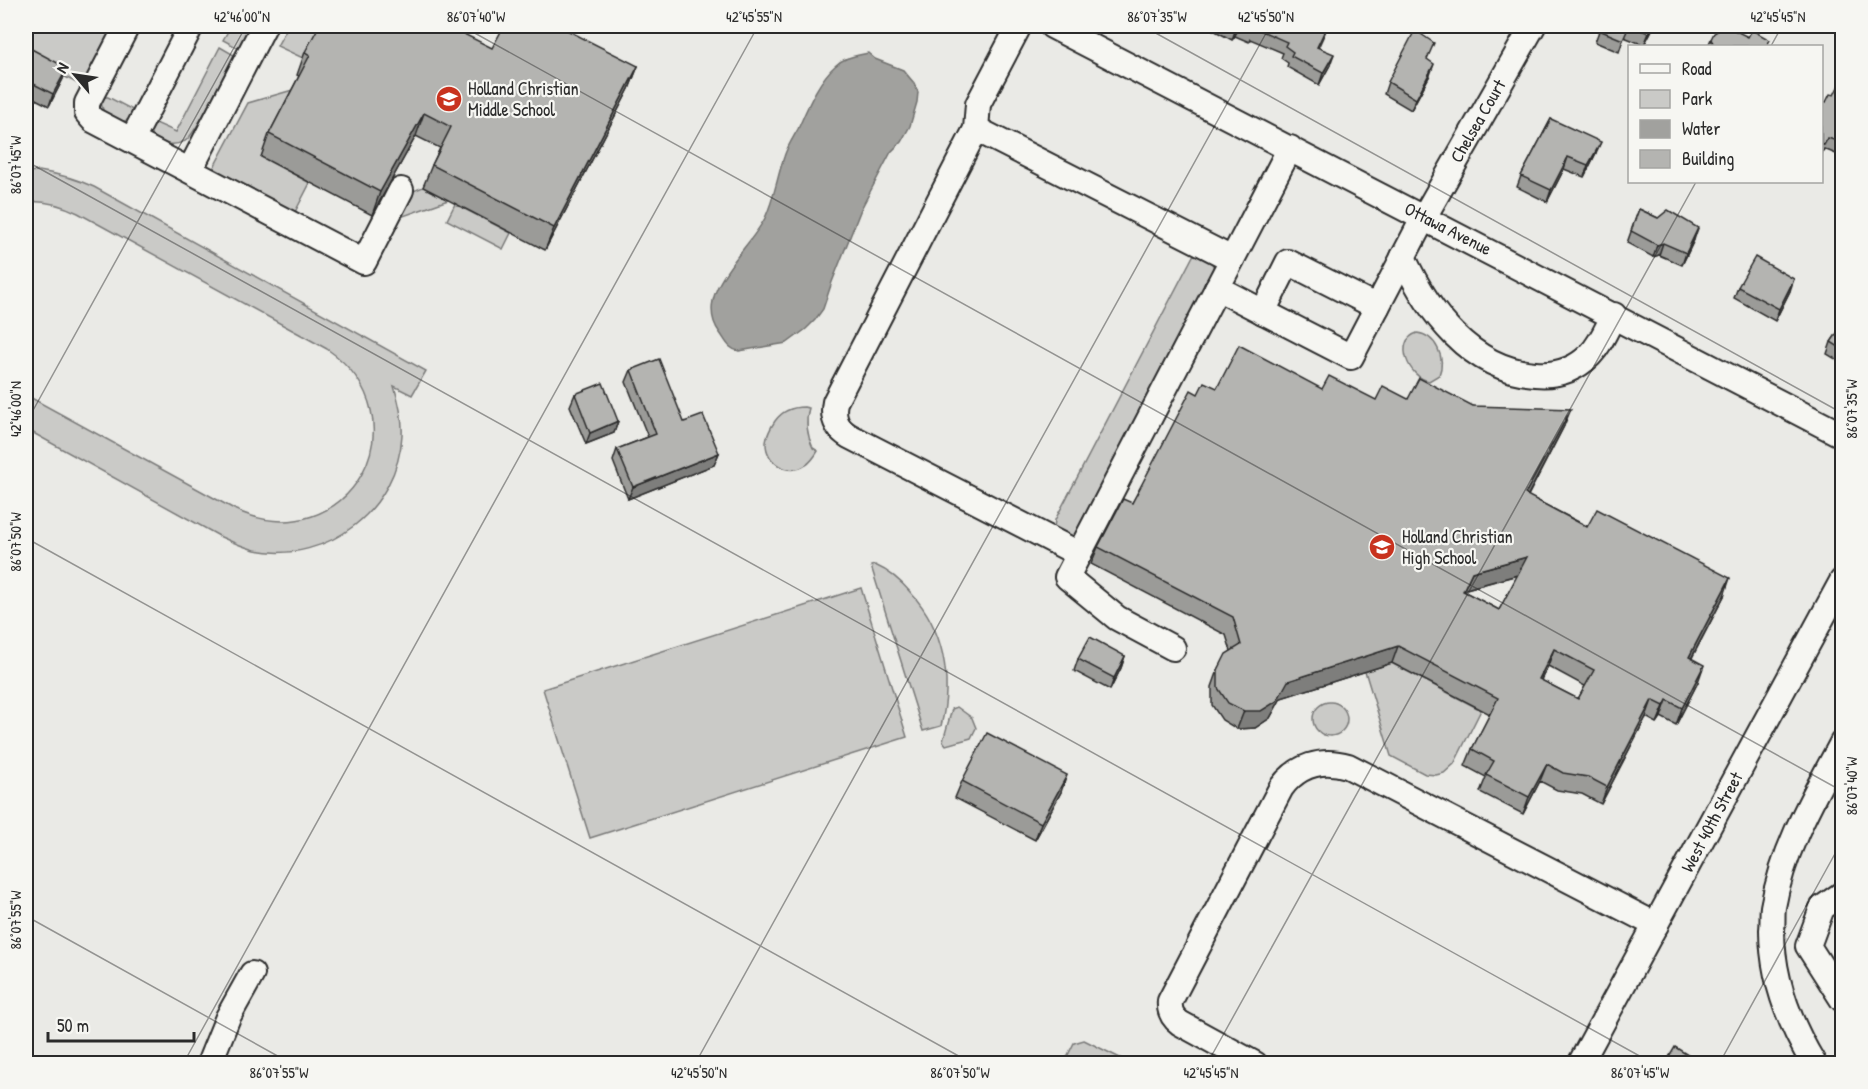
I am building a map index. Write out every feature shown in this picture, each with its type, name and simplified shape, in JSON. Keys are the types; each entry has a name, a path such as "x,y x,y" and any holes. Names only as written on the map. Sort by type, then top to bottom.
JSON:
{"street":[{"path":"127,26 87,103 88,116 93,120 364,262 401,190"},
{"path":"132,140 191,26"},
{"path":"190,170 264,26"},
{"path":"1019,26 978,105 976,129 835,402 834,415 838,427 849,436 1078,554"},
{"name":"Ottawa Avenue","path":"1052,26 1842,435"},
{"name":"Chelsea Court","path":"1263,312 1351,357 1424,217 1533,26"},
{"path":"976,129 1232,259"},
{"path":"1173,648 1117,618 1067,576 1290,148"},
{"path":"1403,257 1424,298 1444,324 1478,354 1518,372 1545,375 1569,369 1591,354 1614,315"},
{"path":"1217,288 1263,312 1288,262 1377,307"},
{"name":"West 40th Street","path":"1580,1064 1842,581"},
{"path":"1814,1064 1800,1040 1779,985 1772,951 1773,908 1785,864 1804,813 1835,773 1842,743"},
{"path":"1255,1064 1179,1023 1172,1016 1170,1001 1281,788 1297,772 1310,765 1328,762 1348,766 1656,925"},
{"path":"1842,894 1822,908 1808,946 1842,999"},
{"path":"209,1064 228,1017 252,974"}],"green space":[{"path":"26,26 114,26 82,86 26,56"},
{"path":"231,26 250,26 238,48 223,40"},
{"path":"288,26 322,26 305,59 277,46"},
{"path":"220,47 234,55 197,127 181,143 165,143 153,139 150,131 156,123 176,132"},
{"path":"296,89 261,157 310,183 294,214 217,172 214,167 248,103"},
{"path":"104,97 131,109 133,112 130,119 122,122 104,113 101,103"},
{"path":"39,171 67,177 94,187 426,371 412,395 394,386 402,422 398,462 388,486 373,507 354,526 333,539 308,549 282,552 251,549 221,537 26,429 26,395 236,510 276,521 312,516 341,500 361,475 372,444 371,411 357,378 327,349 78,213 53,204 26,202 26,172"},
{"path":"423,187 448,200 398,218 411,192"},
{"path":"455,204 511,233 503,249 447,220"},
{"path":"1196,254 1211,261 1214,268 1077,532 1066,537 1054,528 1055,520"},
{"path":"1417,333 1429,338 1438,348 1440,355 1439,375 1429,381 1415,373 1406,359 1406,343"},
{"path":"809,408 808,433 813,448 818,451 806,465 786,469 779,466 769,456 767,437 774,423 784,412"},
{"path":"875,565 903,584 911,593 931,622 938,639 943,655 946,690 941,726 923,731 871,566"},
{"path":"861,588 907,737 590,838 543,689"},
{"path":"1374,654 1481,710 1454,764 1444,773 1425,774 1391,756 1365,671"},
{"path":"1330,702 1342,707 1347,719 1342,731 1330,736 1318,731 1313,719 1318,707"},
{"path":"957,707 972,718 976,728 971,738 946,745 943,741 952,709"},
{"path":"1084,1040 1130,1063 1064,1063 1074,1043"}],"water":[{"path":"868,53 875,59 903,70 914,83 918,92 910,126 901,142 891,152 861,209 823,309 815,320 787,343 735,350 726,342 713,318 713,303 717,288 765,218 785,153 818,87 839,63 850,57"}],"building":[{"path":"319,26 448,26 492,48 504,26 559,26 638,66 554,228 432,165 451,127 424,113 380,192 269,134 310,55 305,52"},
{"path":"1241,26 1327,26 1317,47 1334,54 1323,73 1291,56 1293,52 1285,46 1287,42 1255,28 1253,31"},
{"path":"1601,26 1629,26 1623,40 1599,30"},
{"path":"1629,26 1652,26 1649,33"},
{"path":"1721,26 1726,26 1748,37 1752,30 1770,40 1767,45 1712,45 1711,39"},
{"path":"1415,30 1434,43 1427,59 1434,64 1416,99 1388,82"},
{"path":"26,46 67,68 53,94 26,80"},
{"path":"1839,85 1842,86 1842,137 1840,142 1828,138 1824,145 1823,101 1826,102 1830,94 1834,95"},
{"path":"1551,119 1601,142 1588,165 1568,157 1551,190 1521,176"},
{"path":"1639,209 1658,218 1668,210 1698,228 1686,253 1663,243 1657,245 1631,231"},
{"path":"1755,257 1794,279 1779,309 1738,287"},
{"path":"1842,326 1842,349 1831,342"},
{"path":"1239,345 1322,389 1329,376 1376,400 1383,386 1408,399 1419,378 1473,406 1571,409 1525,494 1587,527 1597,509 1730,578 1689,657 1704,665 1682,708 1667,700 1664,706 1652,700 1607,787 1588,777 1563,773 1547,764 1529,797 1486,775 1494,761 1472,749 1498,698 1398,646 1288,681 1277,701 1261,711 1244,711 1228,703 1218,688 1218,670 1226,654 1241,645 1233,617 1098,547 1123,499 1132,503 1191,390 1198,394 1204,382 1217,388","holes":["1527,557 1499,610 1463,591 1472,572","1554,649 1594,670 1578,699 1539,679"]},
{"path":"659,359 684,422 703,415 719,453 633,487 617,449 656,434 631,370"},
{"path":"603,383 618,421 590,433 575,394"},
{"path":"1090,637 1125,656 1114,678 1078,659"},
{"path":"987,733 1067,775 1041,823 962,781"},
{"path":"1675,1047 1702,1064 1665,1064"}],"place":[{"name":"Holland Christian Middle School","path":"449,99"},
{"name":"Holland Christian High School","path":"1382,547"}]}
